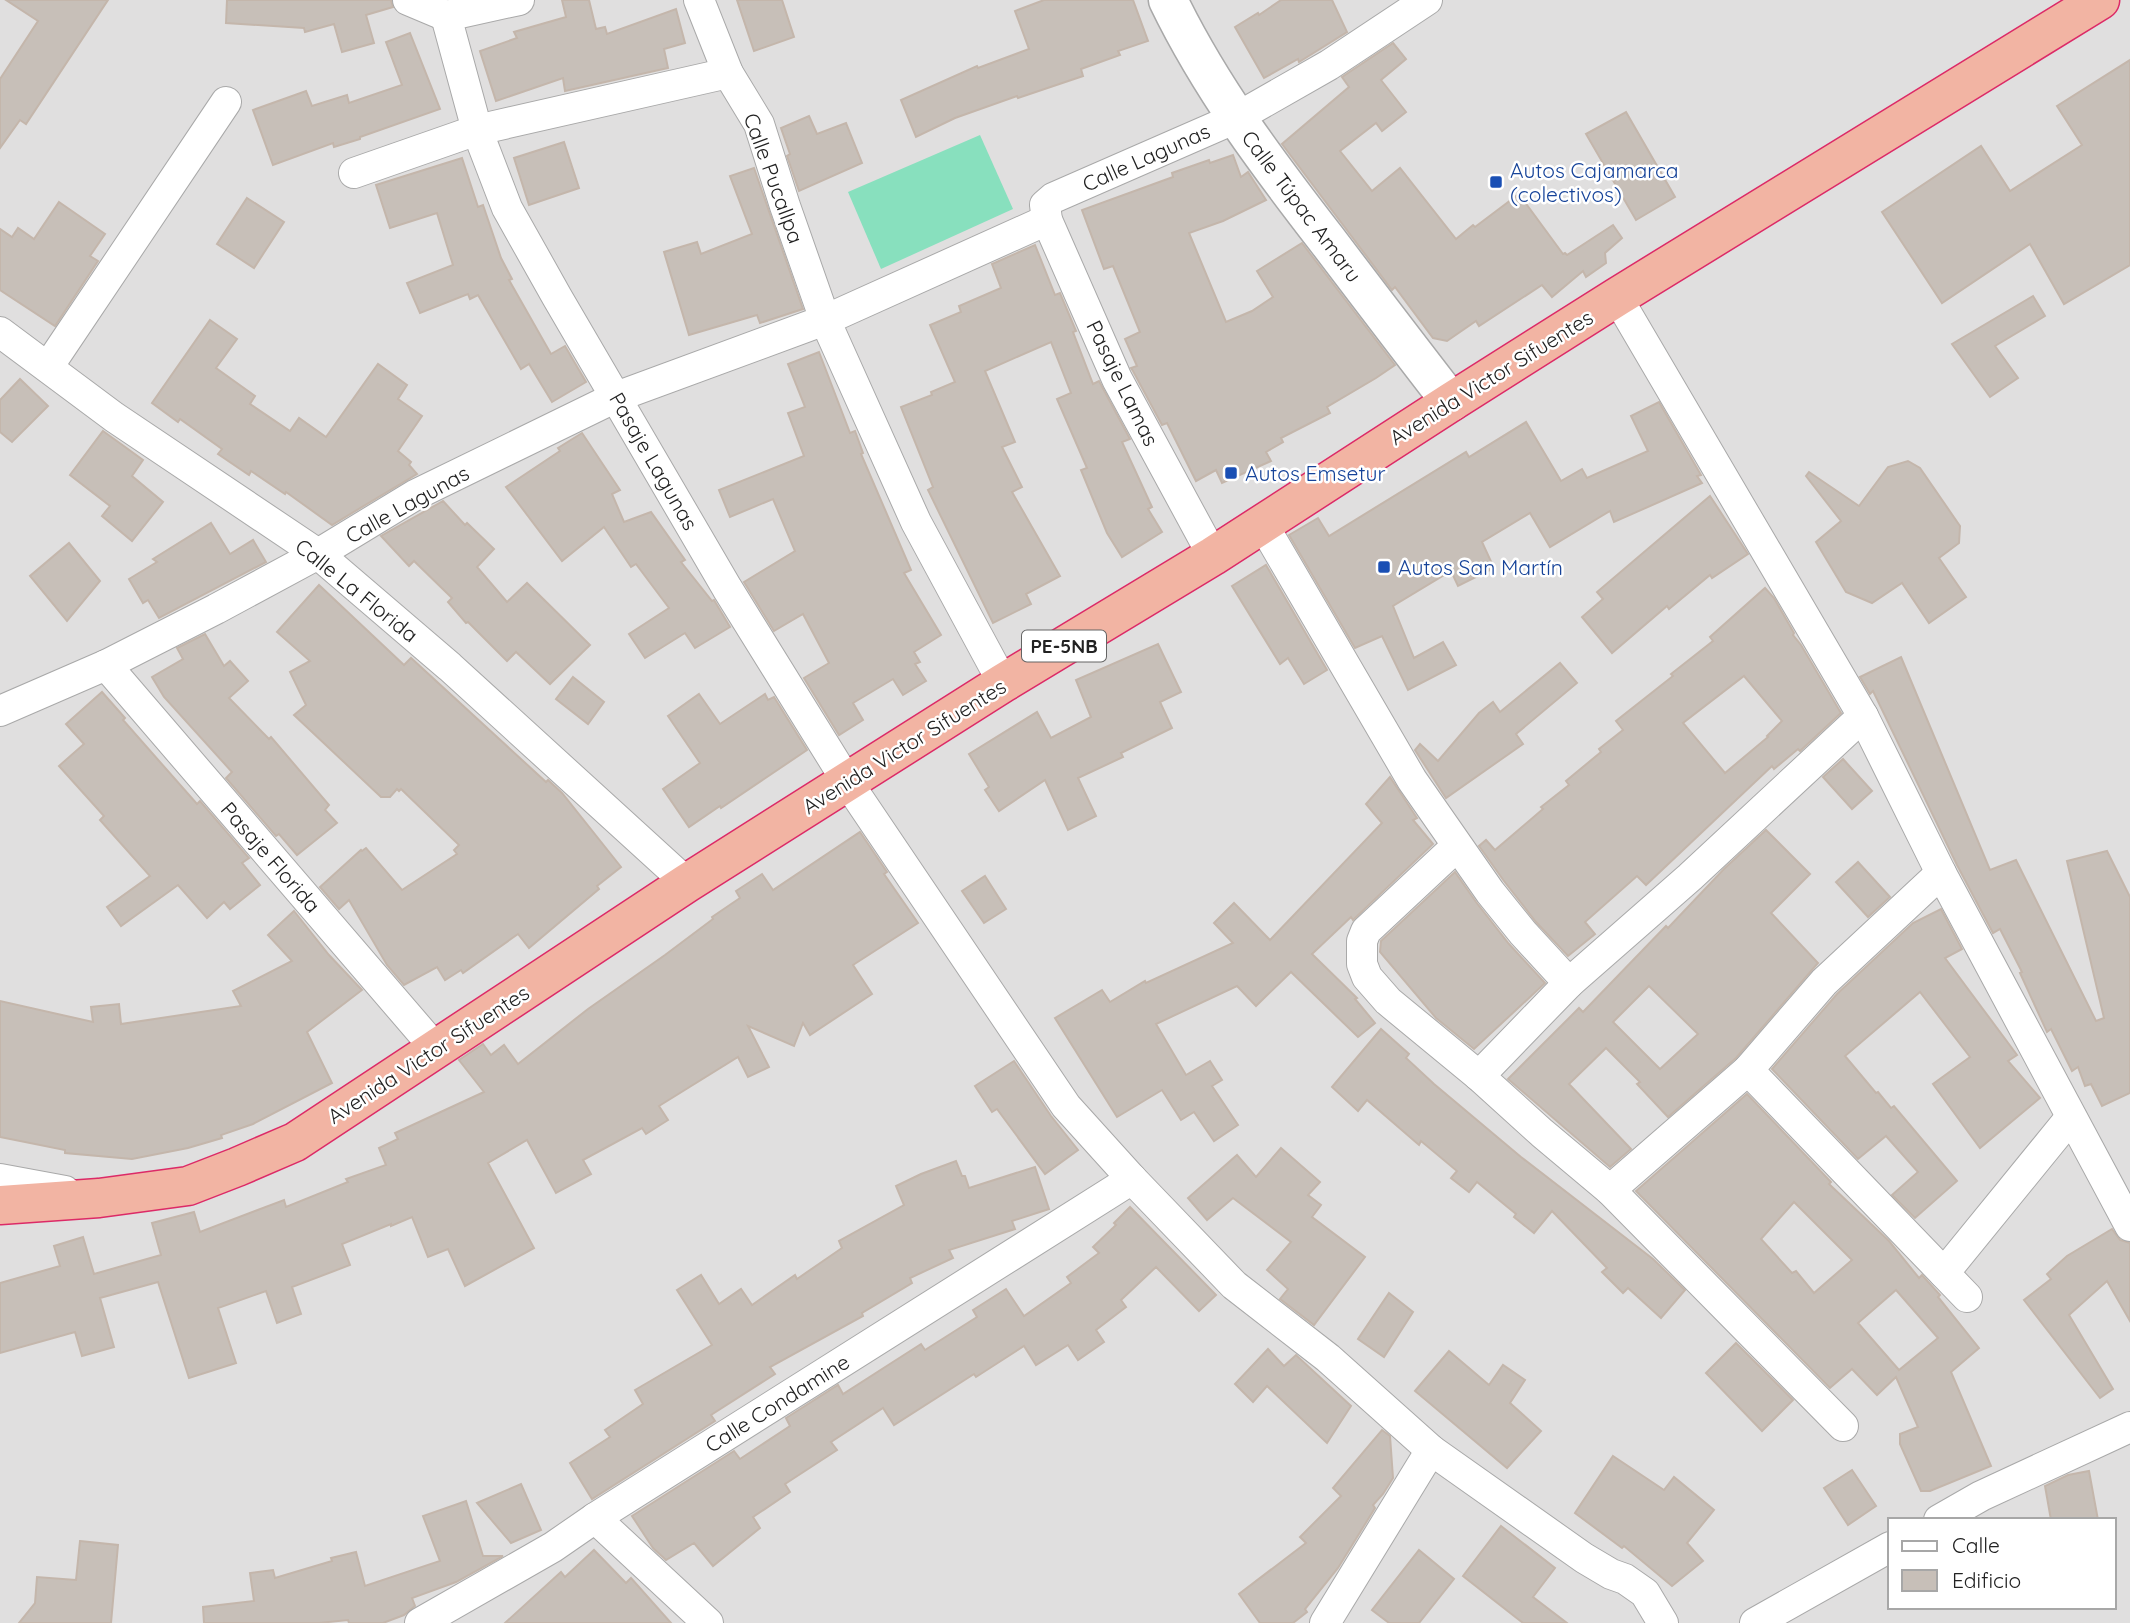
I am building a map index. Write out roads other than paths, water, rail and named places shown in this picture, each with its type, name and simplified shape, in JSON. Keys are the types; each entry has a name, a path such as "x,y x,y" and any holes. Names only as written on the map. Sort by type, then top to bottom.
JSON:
{"highway":[{"name":"Avenida Victor Sifuentes","path":"0,1205 99,1198 188,1186 295,1142 687,883 1003,683 1213,556 1617,297 2100,0"}],"street":[{"path":"408,0 446,16 519,0"},
{"name":"Calle Pucallpa","path":"699,0 728,73 759,124 825,320 916,522 1003,683"},
{"name":"Calle Túpac Amaru","path":"1168,0 1236,118 1275,173 1451,402"},
{"name":"Calle Lagunas","path":"0,710 106,665 318,554 415,495 616,397 825,320 1046,213 1053,198 1236,118 1329,65 1427,0"},
{"name":"Pasaje Lagunas","path":"446,16 477,130 508,208 556,297 727,588 848,783 1066,1106 1234,1285 1328,1359 1431,1450 1584,1558 1645,1592 1663,1623"},
{"path":"354,173 477,130 728,73"},
{"path":"48,367 226,102"},
{"name":"Pasaje Lamas","path":"1046,213 1117,379 1213,556"},
{"path":"1617,297 1863,716 1941,873 2130,1226"},
{"name":"Calle La Florida","path":"0,332 114,417 318,554 450,667 687,883"},
{"path":"1262,523 1412,780 1490,892 1569,983"},
{"name":"Pasaje Florida","path":"106,665 436,1049"},
{"path":"1479,1076 1569,983 1690,877 1863,716"},
{"path":"1457,846 1366,931 1362,941 1362,964 1367,977 1388,1002 1479,1076 1610,1190 1843,1426"},
{"path":"1610,1190 1748,1070 1824,982 1941,873"},
{"path":"1748,1070 1967,1297"},
{"path":"1944,1273 2071,1117"},
{"path":"0,1179 99,1198"},
{"name":"Calle Condamine","path":"420,1623 553,1547 1132,1179"},
{"path":"1942,1518 1981,1496 2130,1427"},
{"path":"1325,1623 1431,1450"},
{"path":"595,1518 708,1623"},
{"path":"1755,1623 1888,1548"}],"place":[{"name":"Autos Cajamarca (colectivos)","path":"1496,182"},
{"name":"Autos Emsetur","path":"1231,473"},
{"name":"Autos San Martín","path":"1384,567"}]}
